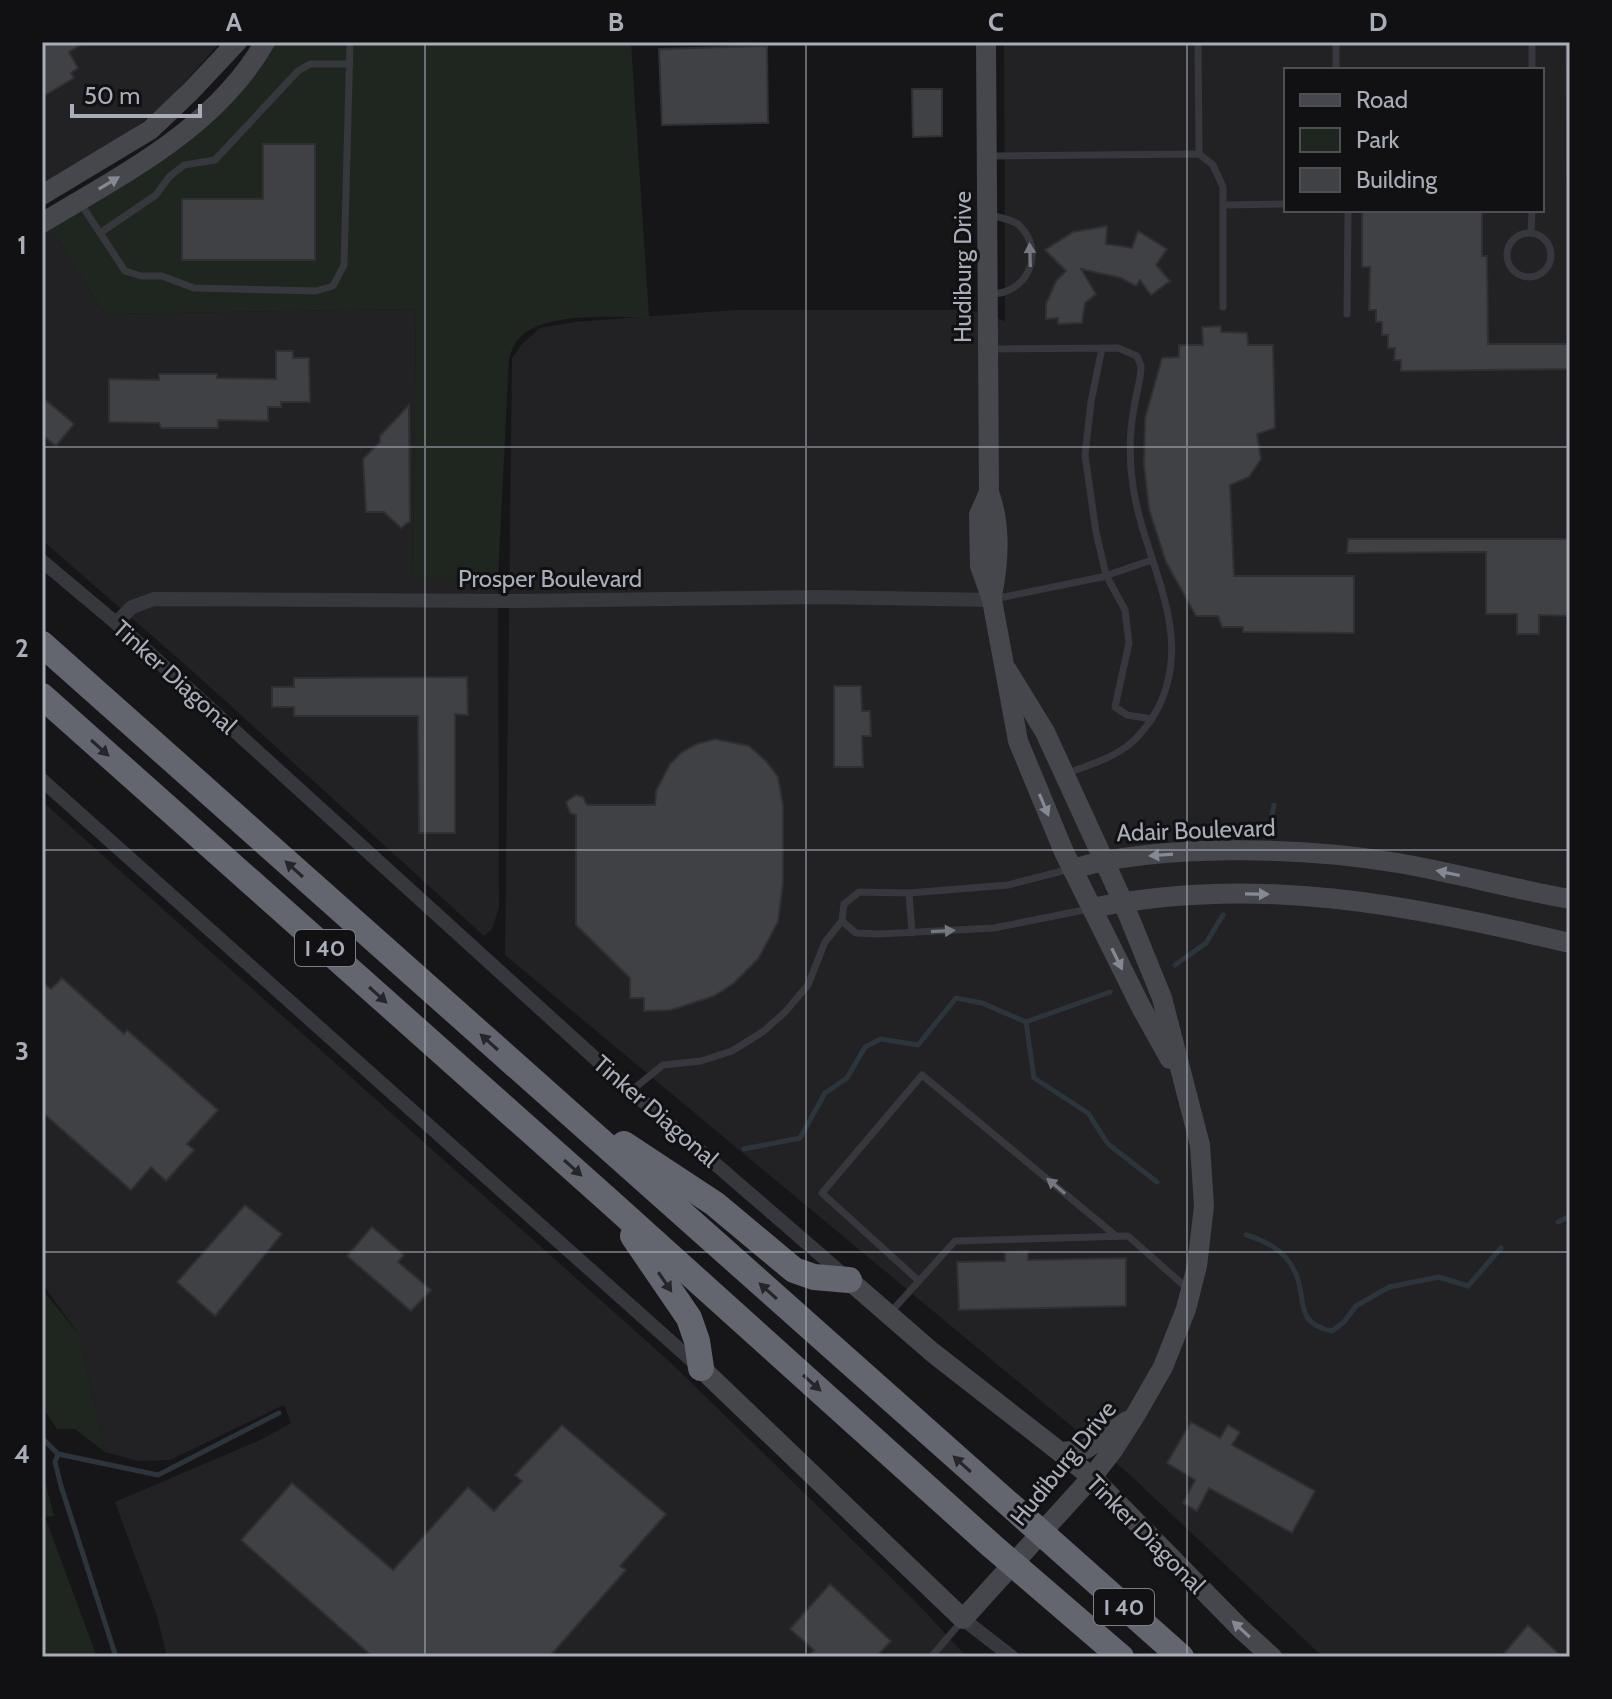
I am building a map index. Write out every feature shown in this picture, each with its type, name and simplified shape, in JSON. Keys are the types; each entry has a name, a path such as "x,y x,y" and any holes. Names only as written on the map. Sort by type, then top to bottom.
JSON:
{"highway":[{"path":"42,630 83,681"},
{"name":"I 40","path":"42,644 1181,1657"},
{"name":"I 40","path":"42,696 992,1546 1121,1657"},
{"path":"547,1093 715,1204 794,1270 814,1277 849,1280"},
{"path":"608,1200 689,1318 697,1341 701,1368"}],"street":[{"path":"42,195 150,130 237,42"},
{"path":"42,223 162,150 220,100 251,66 265,42"},
{"name":"Hudiburg Drive","path":"986,42 989,492 979,515 980,566 992,600 1018,741 1072,869 1142,1009 1187,1088"},
{"name":"Tinker Diagonal","path":"42,561 116,623 631,1091 932,1352 1092,1477 1272,1657"},
{"name":"Prosper Boulevard","path":"116,623 132,607 154,599 518,601 820,597 992,600"},
{"name":"Hudiburg Drive","path":"963,1619 1092,1477 1136,1414 1177,1335 1197,1266 1204,1206 1200,1145 1162,998 1123,902 1045,732 1007,670"},
{"path":"42,780 701,1368 963,1619 1012,1657"},
{"name":"Adair Boulevard","path":"1072,869 1104,860 1216,852 1335,855 1394,862 1570,899"},
{"path":"1092,908 1211,894 1333,898 1456,916 1570,943"},
{"path":"1063,1452 1095,1445 1136,1414"}],"lane":[{"path":"79,201 125,271 141,276 162,276 194,288 316,291 333,286 344,265 350,42"},
{"path":"1198,42 1199,154"},
{"path":"1336,42 1336,68"},
{"path":"1532,42 1532,68"},
{"path":"1569,42 1570,178"},
{"path":"100,233 156,195 169,177 184,165 215,160 298,71 310,64 350,64"},
{"path":"162,150 177,171"},
{"path":"987,156 1199,154 1213,165 1223,187 1223,307"},
{"path":"1223,205 1284,204"},
{"path":"1347,212 1347,314"},
{"path":"1531,233 1532,212"},
{"path":"988,214 1017,222 1029,237 1033,252 1031,269 1025,280 1009,292 989,294"},
{"path":"1531,233 1539,235 1549,245 1551,260 1543,273 1528,278 1515,273 1506,254 1517,236 1531,233"},
{"path":"1102,348 1085,455 1096,532 1106,575 1125,610 1129,643 1115,707 1127,715 1152,719"},
{"path":"989,349 1129,350 1137,356 1141,366 1129,438 1130,463 1138,511 1173,639 1173,663 1169,682 1152,719 1141,734 1112,756 1063,774"},
{"path":"992,600 1106,575 1152,560"},
{"name":"Adair Boulevard","path":"631,1091 663,1065 701,1061 732,1051 764,1031 808,985 825,942 842,921 844,904 859,892 909,893 1008,885 1072,869"},
{"path":"909,893 912,933"},
{"path":"842,921 856,933 912,933 994,928 1092,908"},
{"path":"919,1281 822,1193 922,1075 1116,1236"},
{"path":"889,1314 955,1241 1128,1236 1191,1291"},
{"name":"Hudiburg Drive","path":"931,1657 963,1619"}],"shaded area":[{"path":"42,42 220,42 172,97 130,132 42,183"},
{"path":"1004,42 1570,42 1570,1657 1323,1657 1129,1474 505,955 512,358 522,344 540,328 574,322 735,310 970,310 1005,321"},
{"path":"42,215 105,314 416,309 413,578 498,578 499,908 492,929 484,936 189,668 42,540"},
{"path":"42,801 671,1363 917,1603 967,1657 167,1657 157,1616 115,1502 258,1441 291,1423 284,1405 170,1460 137,1461 105,1452 79,1335 42,1283"}],"green space":[{"path":"267,42 631,42 649,317 560,320 528,331 514,345 509,358 498,578 413,579 416,309 105,314 49,226 126,178"},
{"path":"42,1289 79,1335 105,1452 75,1429 57,1429 42,1407"},
{"path":"42,1470 54,1516 45,1517 97,1657 42,1657"}],"building":[{"path":"42,42 85,42 69,52 78,68 71,73 74,78 42,97"},
{"path":"767,46 768,123 662,125 659,49"},
{"path":"912,89 942,89 942,136 913,137"},
{"path":"263,144 315,144 315,260 182,260 182,199 263,199"},
{"path":"1362,212 1482,212 1482,256 1487,256 1488,344 1570,344 1570,369 1401,371 1401,360 1394,360 1395,348 1388,348 1388,335 1382,335 1382,322 1376,322 1376,310 1369,310 1370,267 1362,267"},
{"path":"1107,226 1106,244 1132,248 1138,231 1167,249 1156,265 1170,281 1151,295 1140,280 1136,286 1121,278 1081,269 1096,294 1085,303 1082,323 1058,324 1058,318 1046,319 1046,304 1056,281 1066,271 1045,250 1073,232"},
{"path":"1221,326 1221,332 1247,333 1248,345 1273,345 1275,428 1257,434 1261,459 1249,477 1230,485 1234,576 1354,576 1354,633 1243,632 1243,627 1222,627 1218,616 1196,616 1166,562 1149,509 1144,465 1145,418 1162,358 1179,357 1179,345 1203,345 1202,327"},
{"path":"276,351 293,351 293,358 309,358 310,402 281,402 281,407 268,407 268,421 218,420 218,428 161,428 159,423 109,422 109,379 159,380 159,374 217,374 217,378 276,379"},
{"path":"42,397 74,424 56,446 42,435"},
{"path":"409,405 410,521 401,528 384,512 366,512 363,459"},
{"path":"1348,539 1570,539 1570,616 1539,615 1539,634 1517,634 1517,614 1486,614 1486,552 1347,553"},
{"path":"467,677 468,715 455,714 455,833 419,833 418,716 294,716 294,707 272,707 272,687 294,687 294,678"},
{"path":"834,686 861,686 862,711 870,711 871,736 862,736 863,767 834,767"},
{"path":"715,739 749,746 778,777 783,805 783,884 778,922 758,959 734,983 714,996 671,1010 644,1011 644,998 630,998 630,978 576,925 576,815 570,813 566,802 576,795 583,797 587,805 655,805 656,791 670,764 682,752"},
{"path":"62,978 124,1034 127,1030 218,1110 187,1144 194,1150 166,1181 151,1167 131,1190 42,1112 42,982 51,989"},
{"path":"245,1205 282,1234 215,1316 177,1282"},
{"path":"372,1227 404,1255 398,1262 431,1290 411,1311 347,1256"},
{"path":"1028,1251 1028,1260 1126,1258 1126,1306 959,1310 957,1262 1005,1261 1005,1252"},
{"path":"1191,1422 1220,1438 1228,1425 1240,1432 1232,1445 1315,1491 1292,1533 1209,1488 1197,1511 1183,1503 1195,1480 1167,1463"},
{"path":"562,1425 666,1514 620,1566 626,1570 549,1657 373,1657 241,1540 292,1483 393,1570 468,1487 494,1511 522,1481 515,1475"},
{"path":"830,1584 891,1641 876,1657 807,1657 814,1650 790,1629"},
{"path":"1528,1625 1562,1657 1501,1657"}],"waterway":[{"path":"1268,835 1274,805"},
{"path":"1175,965 1206,943 1223,915"},
{"path":"1026,1022 1110,992"},
{"path":"744,1149 800,1138 825,1093 847,1078 865,1047 881,1039 918,1045 956,998 982,1003 1026,1022 1034,1078 1088,1113 1108,1144 1157,1182"},
{"path":"1558,1222 1570,1216"},
{"path":"1246,1235 1268,1244 1286,1258 1299,1282 1307,1316 1320,1327 1332,1331 1344,1322 1356,1306 1389,1287 1439,1277 1468,1286 1501,1248"},
{"path":"58,1454 158,1475 279,1413"},
{"path":"42,1438 58,1454"},
{"path":"58,1454 55,1462 61,1486 116,1657"}]}
